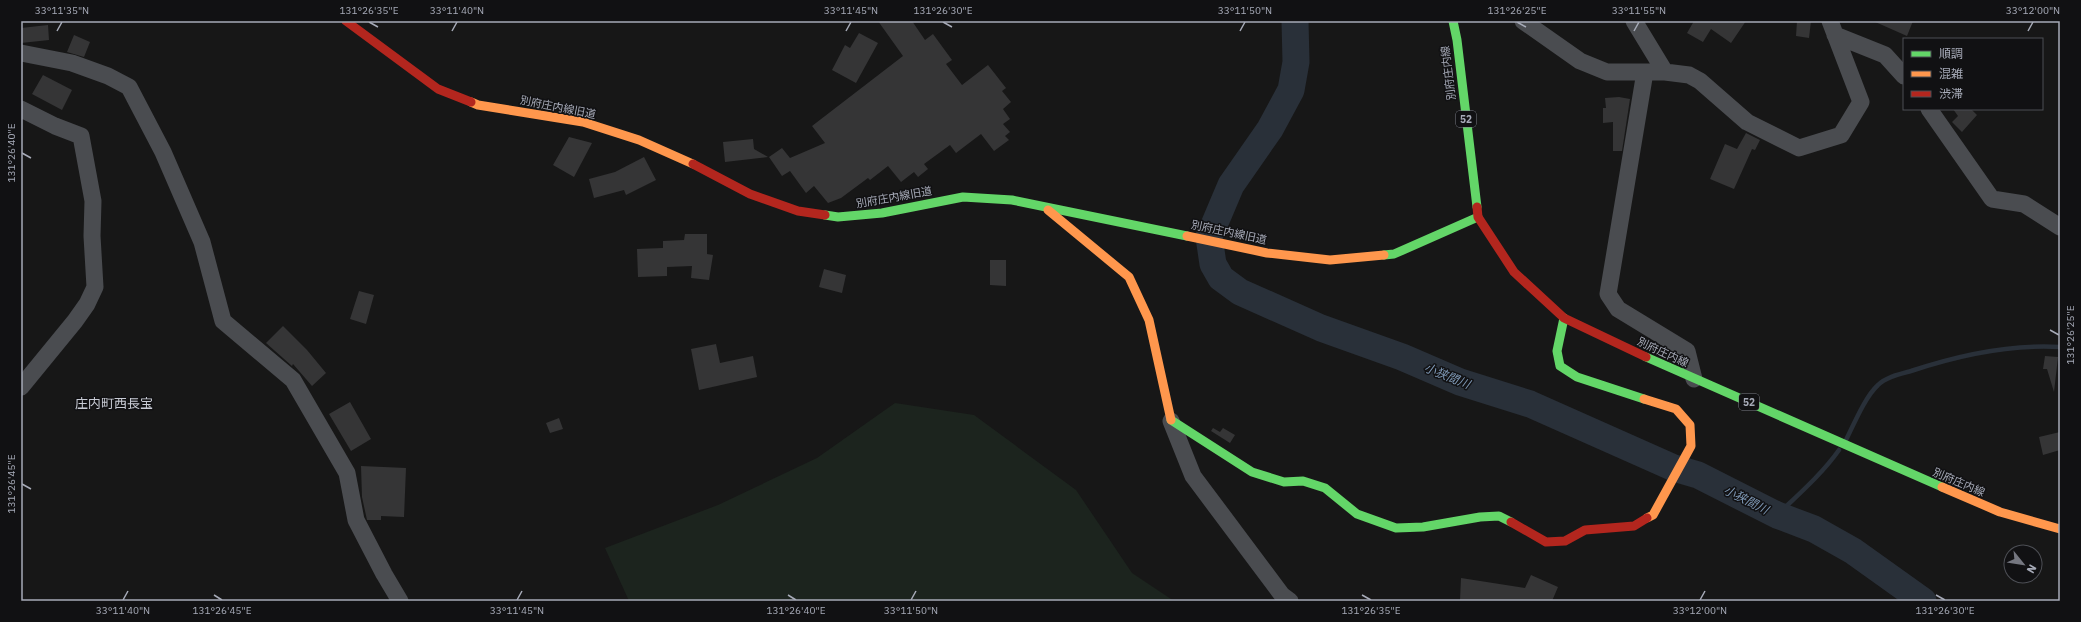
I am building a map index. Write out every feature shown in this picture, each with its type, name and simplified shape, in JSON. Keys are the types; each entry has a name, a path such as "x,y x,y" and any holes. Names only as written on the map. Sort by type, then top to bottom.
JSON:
{"street":[{"name":"別府庄内線旧道","path":"346,21 438,89 478,105 583,122 639,140 700,167 750,194 798,211 838,217 882,213 963,197 1012,200 1267,253 1330,260 1394,254 1478,217"},
{"name":"別府庄内線","path":"1452,21 1457,40 1478,217 1514,272 1564,318 1694,379 2000,512 2060,529"},
{"path":"1522,21 1587,64 1607,72 1665,72 1690,75 1700,81 1747,122 1799,148 1841,135 1861,102 1833,28"},
{"path":"1634,21 1665,72"},
{"path":"1833,28 1885,54 1903,75"},
{"path":"21,53 72,63 108,76 129,87 163,152 202,242 223,321 293,380 347,473 356,520 400,601"},
{"path":"1646,72 1608,294 1618,309 1687,351 1694,379"},
{"path":"21,109 81,136 93,200 92,236 95,287 87,304 75,321 21,387"},
{"path":"1930,110 1992,199 2024,204 2060,227"},
{"path":"1046,208 1129,277 1149,320 1171,421 1193,476 1278,589 1290,601"},
{"path":"1171,421 1252,472 1284,482 1303,481 1325,488 1357,514 1396,528 1423,527 1480,517 1499,516 1546,542 1565,541 1585,530 1634,526 1653,515 1691,446 1690,426 1676,409 1577,378 1560,366 1556,350 1564,318"}],"shaded area":[{"path":"895,403 974,415 1076,490 1132,573 1174,601 629,601 605,548 718,505 817,458"}],"building":[{"path":"878,21 912,21 925,40 933,34 952,60 946,64 962,85 988,65 1006,88 1002,91 1011,102 1003,109 1010,119 1003,124 1010,132 1005,136 1009,140 994,151 981,134 956,153 950,145 924,164 928,169 918,177 914,172 901,182 888,166 870,180 868,178 841,198 828,203 814,186 806,193 790,171 782,176 769,157 782,148 790,158 825,143 812,126 903,56"},
{"path":"1694,21 1746,21 1731,43 1711,29 1703,42 1687,33"},
{"path":"1797,21 1811,21 1809,38 1796,36"},
{"path":"1873,21 1913,21 1907,36"},
{"path":"48,25 49,40 21,43 21,28"},
{"path":"859,33 878,43 856,83 832,70 845,45 850,48"},
{"path":"74,35 90,42 84,57 67,52"},
{"path":"43,75 72,90 62,110 32,94"},
{"path":"1619,97 1630,99 1622,151 1613,151 1613,122 1603,123 1603,108 1606,108 1605,98"},
{"path":"1954,110 1972,110 1977,115 1962,132 1952,122 1958,116"},
{"path":"1746,133 1760,140 1755,150 1752,149 1734,189 1710,179 1725,144 1737,149"},
{"path":"569,137 592,143 574,177 553,165"},
{"path":"753,139 754,149 768,157 725,162 723,142"},
{"path":"644,157 656,180 626,195 624,190 594,198 589,179 615,172"},
{"path":"685,234 707,234 707,254 713,255 709,280 691,278 692,266 667,267 667,276 638,277 637,249 663,248 663,241 684,240"},
{"path":"990,260 1006,260 1006,286 990,285"},
{"path":"824,269 846,275 842,293 819,287"},
{"path":"359,291 374,295 366,324 350,319"},
{"path":"283,326 307,350 326,373 312,386 293,364 292,366 266,343"},
{"path":"716,344 720,363 753,356 757,377 699,390 691,349"},
{"path":"2045,356 2058,357 2054,392 2047,369 2043,369"},
{"path":"350,402 371,439 351,451 329,414"},
{"path":"559,418 563,429 550,433 546,423"},
{"path":"1213,428 1220,432 1223,428 1235,435 1230,443 1211,431"},
{"path":"2060,432 2060,450 2043,455 2039,437"},
{"path":"361,466 406,468 404,517 381,516 381,520 367,520 362,497"},
{"path":"1531,575 1558,587 1552,601 1460,600 1461,578 1525,588"}],"waterway":[{"name":"小狭間川","path":"1295,21 1296,62 1291,90 1270,129 1231,185 1209,237 1213,264 1221,278 1240,292 1321,328 1402,357 1460,382 1530,404 1674,468 1698,475 1777,515 1814,529 1853,551 1923,601"},
{"path":"1846,440 1860,411 1873,390 1881,382 1889,378 1947,360 1984,352 2022,347 2060,347"},
{"path":"1777,515 1818,476 1839,450"}],"traffic: fast":[{"path":"1453,21 1457,40 1477,207"},
{"path":"825,215 838,217 882,213 963,197 1012,200 1187,236"},
{"path":"1384,255 1394,254 1478,217"},
{"path":"1564,318 1557,351 1560,366 1577,377 1644,399"},
{"path":"1646,357 1942,487"},
{"path":"1171,420 1252,472 1284,482 1303,481 1325,488 1357,514 1396,528 1423,527 1480,517 1499,516 1511,522"}],"traffic: slow":[{"path":"471,102 478,105 583,122 639,140 693,164"},
{"path":"1048,210 1129,277 1149,320 1171,420"},
{"path":"1187,236 1267,253 1330,260 1384,255"},
{"path":"1644,399 1676,409 1690,425 1691,446 1653,515 1647,518"},
{"path":"1942,487 2000,512 2060,529"}],"traffic: jam":[{"path":"346,21 438,89 471,102"},
{"path":"693,164 750,194 798,211 825,215"},
{"path":"1477,207 1478,217 1514,272 1564,318 1646,357"},
{"path":"1511,522 1546,542 1565,541 1585,530 1634,526 1647,518"}],"district":[{"name":"庄内町西長宝","path":"114,403"}]}
